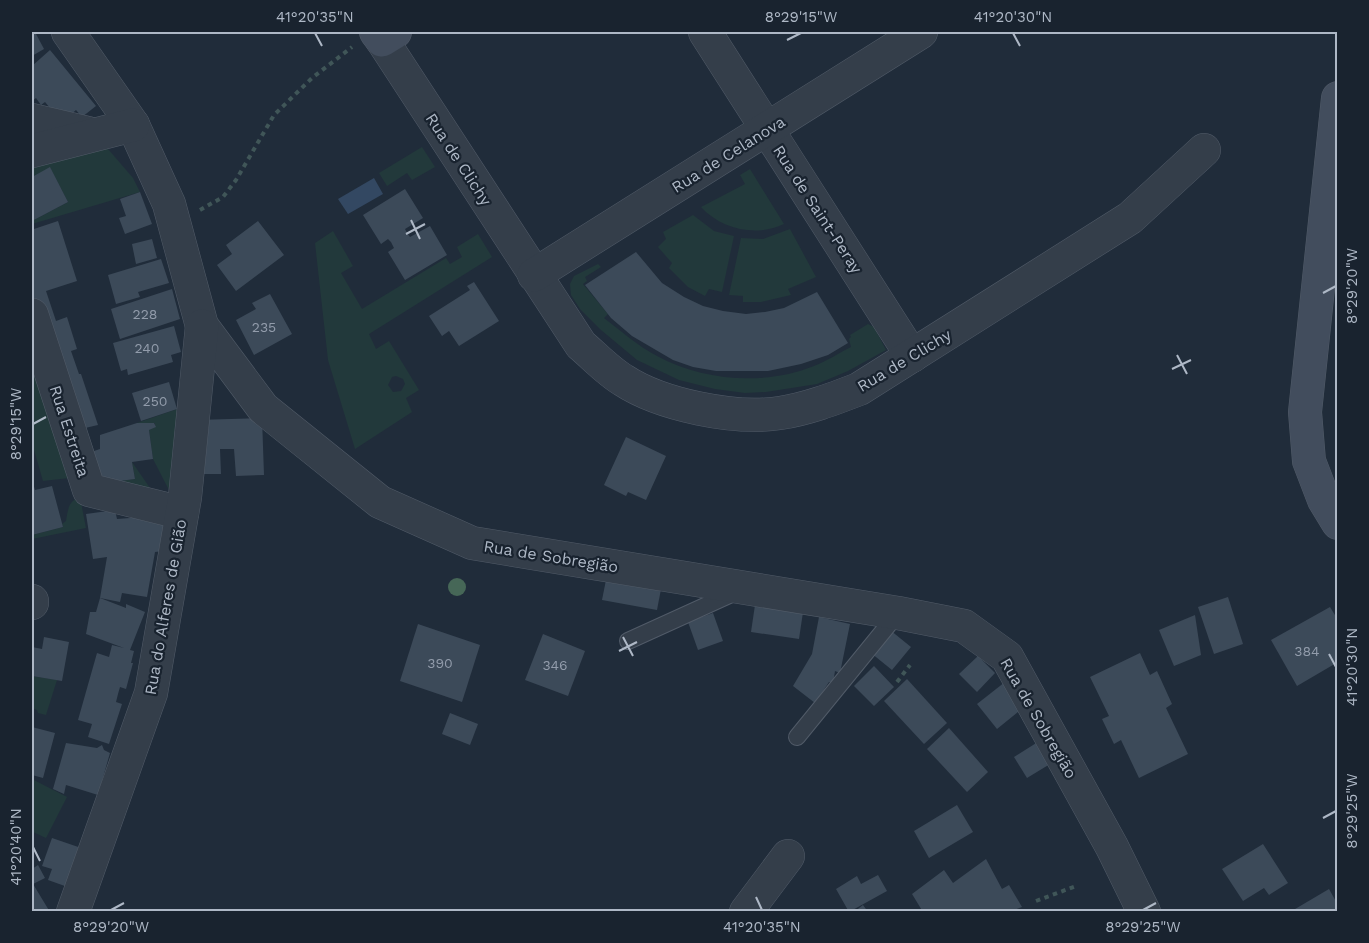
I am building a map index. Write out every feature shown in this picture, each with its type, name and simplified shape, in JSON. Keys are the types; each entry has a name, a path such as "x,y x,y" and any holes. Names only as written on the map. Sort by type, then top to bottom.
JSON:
{"street":[{"name":"Rua de Sobregião","path":"68,32 132,125 169,204 202,326 263,408 380,502 472,543 898,613 964,626 1007,657 1112,848 1144,912"},
{"name":"Rua de Saint-Peray","path":"705,32 912,356"},
{"name":"Rua de Celanova","path":"534,275 921,32"},
{"name":"Rua de Clichy","path":"377,37 581,345 623,381 690,406 734,414 778,413 815,405 859,389 1130,218 1204,150"},
{"path":"1338,98 1305,412 1309,461 1324,500 1338,523"},
{"path":"32,120 92,134"},
{"path":"32,151 132,125"},
{"name":"Rua Estreita","path":"32,315 89,490 182,513"},
{"name":"Rua do Alferes de Gião","path":"73,912 151,693 182,513 202,326"},
{"path":"746,912 788,856"}],"lane":[{"path":"628,641 744,588"},
{"path":"798,737 898,613"}],"path":[{"path":"192,215 224,197 241,173 274,115 312,78 377,37"},
{"path":"897,682 910,665"},
{"path":"1036,901 1076,886"}],"green space":[{"path":"94,147 108,149 133,178 140,192 32,224 32,221 68,202 50,168 32,177 32,167"},
{"path":"422,147 435,167 412,180 407,173 387,186 379,173"},
{"path":"750,169 784,224 763,230 740,229 719,221 701,207 745,184 740,175"},
{"path":"693,215 714,231 734,236 722,292 709,289 705,296 688,287 669,268 672,263 658,247 666,239 663,232"},
{"path":"790,229 816,277 788,289 791,295 761,302 743,302 743,296 729,295 741,238 763,239"},
{"path":"333,231 353,266 341,273 362,309 446,258 450,264 462,257 457,247 478,234 492,257 369,334 376,349 389,341 419,390 406,398 412,412 355,449 328,360 315,243","holes":["392,377 403,379 405,384 401,391 393,392 388,385"]},
{"path":"598,264 601,267 585,277 587,281 583,284 608,314 604,318 650,352 694,371 734,378 755,378 795,372 819,364 851,347 850,335 868,324 874,327 886,350 848,371 817,384 766,392 745,393 715,389 679,380 637,360 580,309 571,295 570,284 574,276"},
{"path":"32,339 78,477 43,481 32,443"},
{"path":"183,407 172,496 153,459 149,430 155,427 155,423 137,423"},
{"path":"132,462 159,501 96,484 135,479"},
{"path":"80,497 86,528 32,539 32,535 63,527 62,524 66,521 71,503"},
{"path":"32,676 57,680 46,715 32,708"},
{"path":"32,779 67,797 46,838 33,832 32,835"}],"water":[{"path":"374,178 383,194 348,214 338,199"}],"building":[{"path":"32,32 35,32 44,49 32,56"},
{"path":"50,50 96,106 82,117 76,110 62,122 45,102 41,105 36,98 32,101 32,66"},
{"path":"50,167 68,202 32,221 32,177"},
{"path":"405,189 423,218 405,229 407,233 410,237 430,226 447,255 405,280 388,252 394,248 391,242 388,239 381,244 363,215"},
{"path":"140,192 152,224 125,234 119,218 126,216 120,199"},
{"path":"58,221 77,281 46,291 56,321 67,317 77,349 71,351 98,425 72,431 32,301 32,223 34,229"},
{"path":"258,221 284,255 236,291 217,265 232,254 226,245"},
{"path":"152,239 157,258 136,264 132,244"},
{"path":"636,252 662,283 703,306 723,311 746,314 765,312 784,308 817,292 848,343 828,355 768,371 716,371 693,367 673,360 632,336 611,318 585,285"},
{"path":"161,259 169,283 138,292 140,297 116,304 108,275"},
{"path":"474,282 499,321 459,346 449,331 442,336 429,316 470,290 467,286"},
{"path":"172,289 180,319 120,339 111,309"},
{"path":"270,294 292,334 254,355 236,320 256,309 252,303"},
{"path":"174,326 181,352 171,355 173,362 128,375 127,369 121,371 113,343"},
{"path":"169,382 177,409 141,421 132,393"},
{"path":"262,418 264,475 236,476 234,449 220,449 221,474 199,474 197,420"},
{"path":"137,423 154,423 156,427 149,430 153,459 132,462 135,479 96,484 82,455 100,449 100,435"},
{"path":"626,437 666,456 646,500 628,492 626,496 604,485"},
{"path":"32,480 35,490 52,486 63,527 32,535"},
{"path":"115,510 117,519 169,515 172,550 155,552 147,597 122,593 120,602 100,598 107,557 93,559 86,514"},
{"path":"606,580 661,589 657,610 602,600"},
{"path":"1228,597 1243,644 1214,654 1198,607"},
{"path":"100,598 126,608 126,604 145,612 130,650 134,651 131,663 133,663 126,689 120,687 116,702 122,704 109,744 88,737 92,724 78,720 97,653 109,657 112,645 124,648 86,634 90,612 96,612"},
{"path":"755,605 803,612 799,639 751,632"},
{"path":"1330,607 1338,620 1338,662 1297,686 1271,640"},
{"path":"713,613 723,641 698,650 688,622"},
{"path":"1195,615 1201,655 1174,666 1159,630"},
{"path":"819,617 850,624 840,673 835,671 833,683 829,682 815,703 793,686 812,654"},
{"path":"418,624 480,645 462,702 400,681"},
{"path":"890,630 911,647 892,670 871,653"},
{"path":"543,634 585,651 568,696 525,680"},
{"path":"44,637 69,642 62,681 32,676 32,647 42,649"},
{"path":"1140,653 1150,675 1157,671 1172,704 1166,708 1188,754 1139,778 1121,740 1114,744 1102,719 1109,716 1090,677"},
{"path":"978,656 995,673 977,692 959,674"},
{"path":"874,666 894,687 874,706 854,686"},
{"path":"907,679 947,723 924,744 884,701"},
{"path":"1005,682 1024,707 997,729 977,704"},
{"path":"450,713 478,724 470,745 442,734"},
{"path":"32,727 55,733 43,778 32,775"},
{"path":"949,728 988,772 967,792 927,749"},
{"path":"1041,740 1055,761 1027,778 1014,757"},
{"path":"66,743 97,748 102,745 104,750 110,753 98,795 66,785 64,794 53,789"},
{"path":"957,805 973,832 929,858 914,831"},
{"path":"52,838 90,851 76,890 48,880 52,869 42,866"},
{"path":"1263,844 1288,883 1269,895 1264,888 1243,901 1222,869"},
{"path":"986,859 1002,889 1009,885 1022,907 1009,912 923,912 912,894 944,870 953,883"},
{"path":"38,865 45,878 33,884 50,912 32,912 32,869"},
{"path":"878,875 887,891 849,912 836,889 857,876 861,884"},
{"path":"1329,889 1338,905 1338,912 1290,912"},
{"path":"863,905 868,912 854,912"}]}
